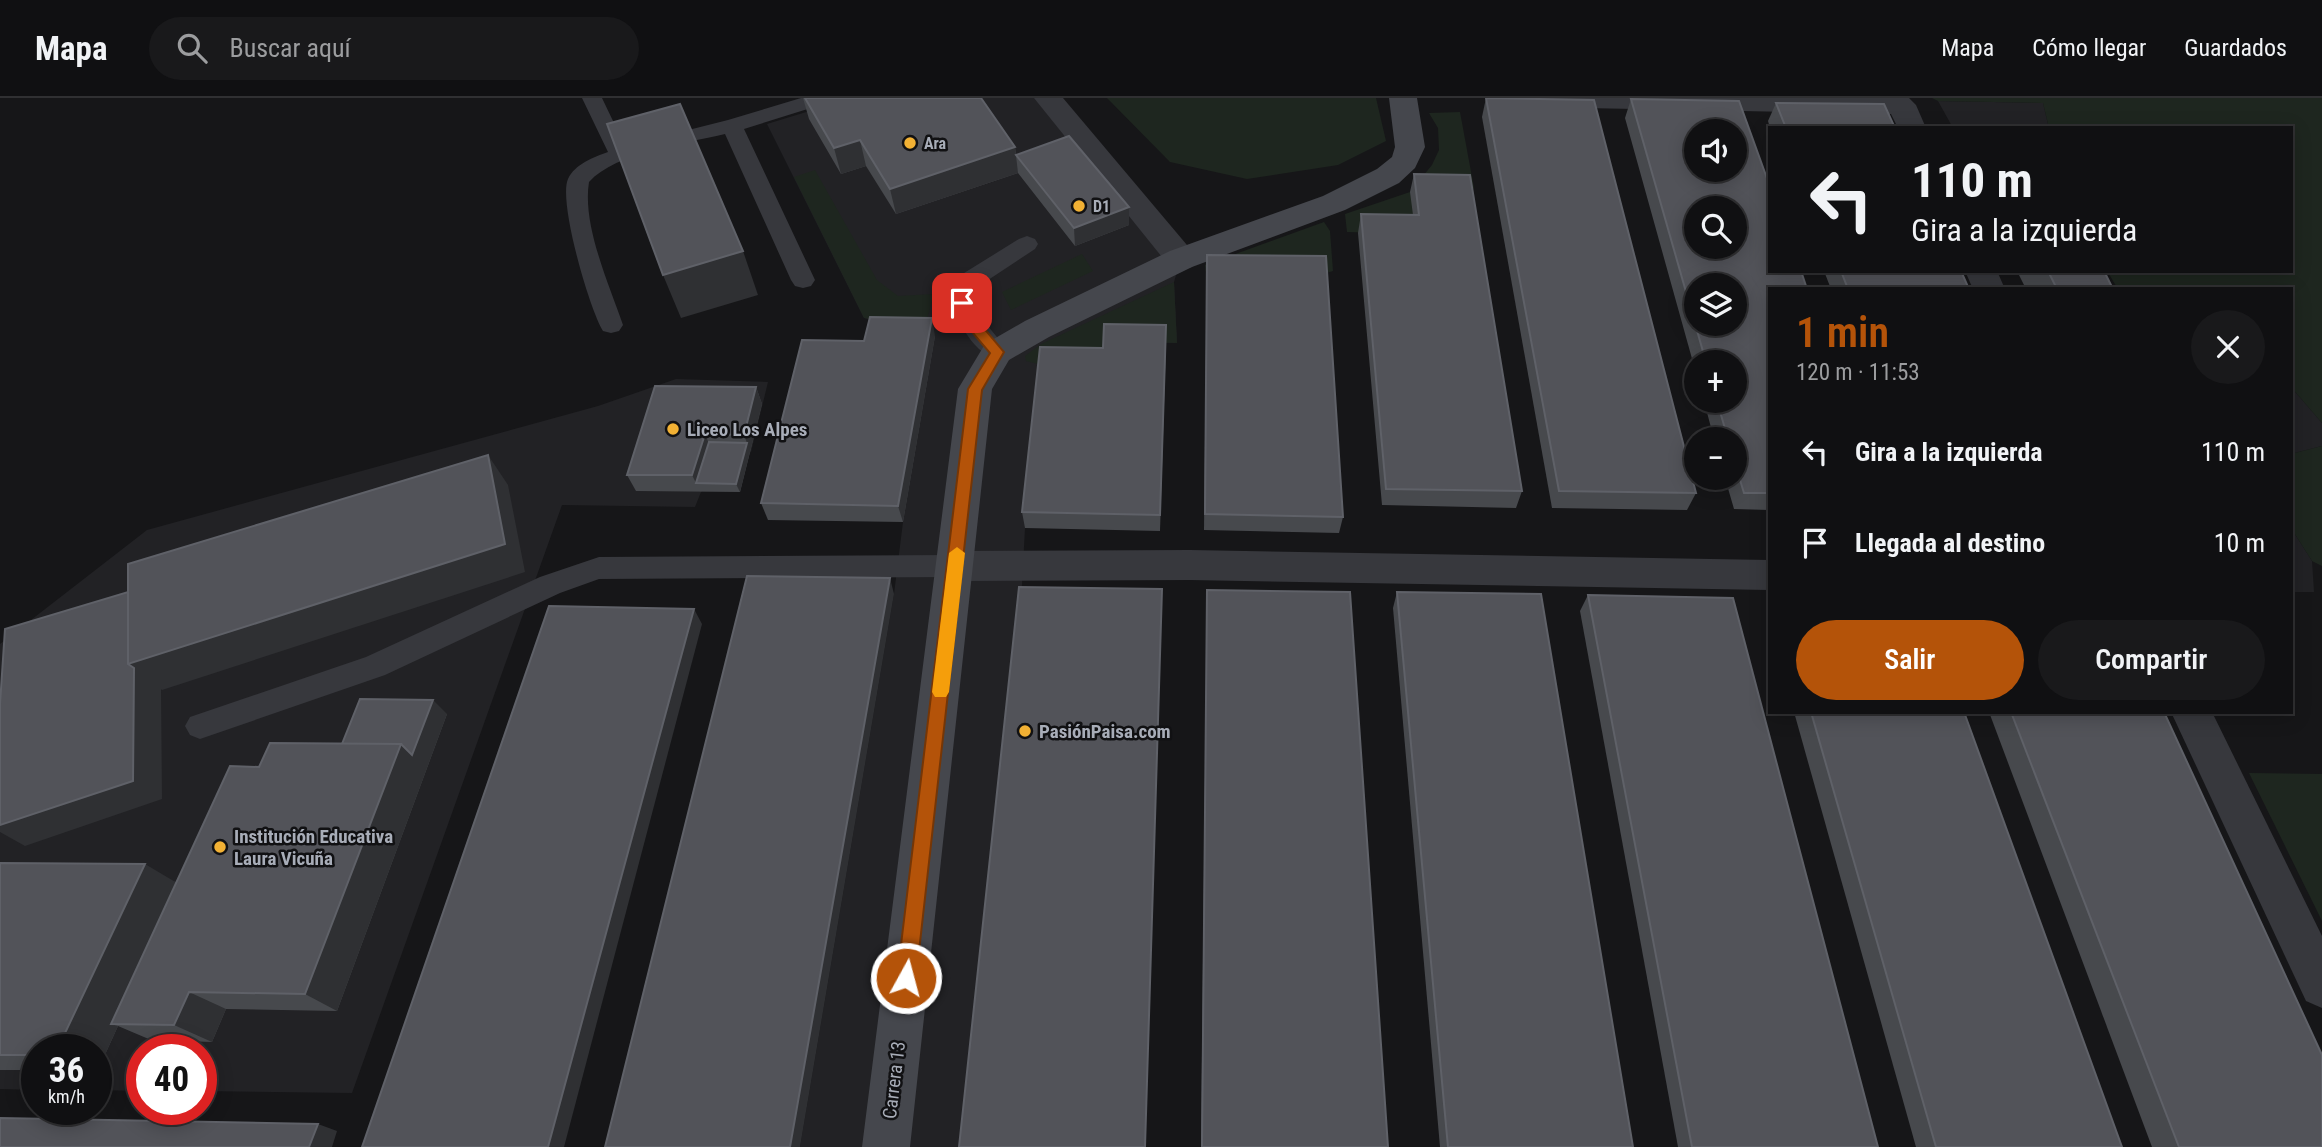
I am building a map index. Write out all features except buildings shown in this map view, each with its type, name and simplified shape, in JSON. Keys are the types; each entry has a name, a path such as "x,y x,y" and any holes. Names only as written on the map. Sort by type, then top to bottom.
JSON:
{"street":[{"path":"1048,98 1181,259"},
{"path":"998,352 1037,329 1181,259 1334,203 1388,176 1405,161 1410,147 1403,98"},
{"path":"1531,98 1902,105 1911,126"},
{"name":"Carrera 13","path":"886,1147 975,389 998,352"},
{"path":"956,566 1190,565 1768,575"},
{"path":"2192,714 2322,985"}],"lane":[{"path":"592,98 620,155"},
{"path":"611,325 583,233 576,194 579,178 592,166 620,155 732,126 822,98"},
{"path":"732,126 803,280"},
{"path":"998,352 966,316 962,303 964,284 1027,244"},
{"path":"200,726 375,666 550,585 599,568 956,566"}],"shaded area":[{"path":"852,98 1048,98 1181,259 1174,282 1177,343 1106,341 1025,528 1021,603 965,1147 800,1147 935,335 864,318 767,124"},
{"path":"1107,98 1376,98 1386,141 1338,165 1247,179 1170,162"},
{"path":"1932,98 2322,98 2322,423 2293,389 2293,287 2117,287 2108,273 2293,273 2293,126 2049,126 2043,103 1938,101"},
{"path":"1938,101 2043,103 2049,126 1952,126"},
{"path":"1460,112 1474,188 1415,234 1347,232 1345,214 1410,192 1432,165 1439,150 1438,128 1429,113"},
{"path":"815,170 877,280 898,296 934,294 925,327 864,318 794,177"},
{"path":"1324,222 1330,231 1333,271 1323,274 1206,273 1205,265"},
{"path":"1082,254 1093,271 1011,310 1002,292"},
{"path":"1174,282 1177,343 1105,341 1104,366 1042,365 1026,361 1025,356 1041,344"},
{"name":"Institución Educativa Laura Vicuña","path":"676,379 768,382 751,452 701,492 695,507 562,505 352,1093 217,1091 217,1034 126,1034 126,1091 112,1090 112,1034 21,1034 21,1090 0,1089 0,644 147,530 598,406"},
{"path":"2293,389 2322,423 2322,446 2293,453"},
{"path":"2322,446 2322,566 2312,561 2293,531 2293,453"},
{"path":"2293,531 2312,561 2314,592 2293,592"},
{"path":"2249,773 2322,774 2322,921"}],"slow traffic":[{"path":"940,692 957,553"}],"place":[{"name":"Ara","path":"910,143"},
{"name":"D1","path":"1079,206"},
{"name":"Liceo Los Alpes","path":"673,429"},
{"name":"PasiónPaisa.com","path":"1025,731"},
{"name":"Institución Educativa Laura Vicuña","path":"220,847"}],"route":[{"path":"906,978 975,389 998,352 966,316 962,303"}]}
